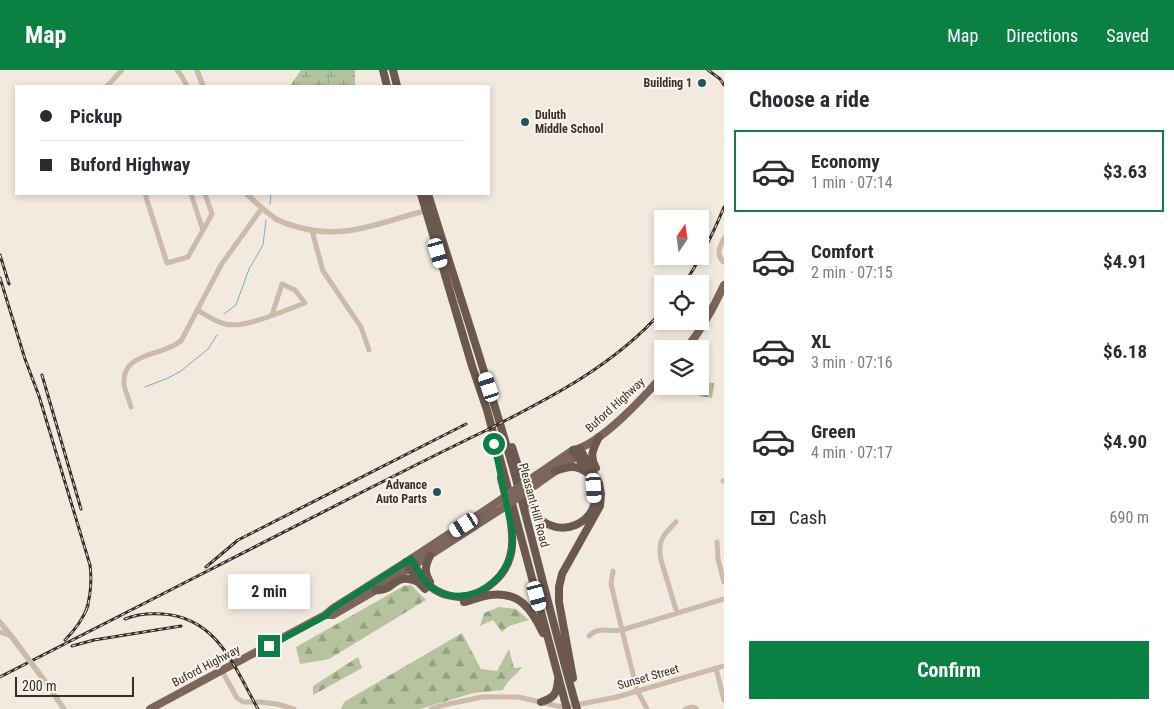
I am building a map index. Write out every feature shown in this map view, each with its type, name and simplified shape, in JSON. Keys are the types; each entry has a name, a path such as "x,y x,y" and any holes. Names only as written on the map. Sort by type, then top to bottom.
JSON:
{"highway":[{"path":"383,70 387,85"},
{"path":"393,70 397,85"},
{"name":"Pleasant Hill Road","path":"422,195 429,210 489,387 513,469 576,707"},
{"name":"Pleasant Hill Road","path":"428,195 429,210 472,366 487,410 567,708"},
{"path":"489,387 534,512 543,522 550,526 563,528 578,524 588,516 593,508 595,499 594,488 591,478 577,452"},
{"path":"411,564 432,588 444,594 454,596 466,596 483,590 502,574 510,557 513,543 512,530 487,410"},
{"path":"571,558 589,536 602,513 605,501 603,481 592,458 592,450 599,437"},
{"path":"576,707 576,697 559,602 559,587 562,574 600,506 601,494 599,483 577,452"},
{"path":"555,471 572,466 587,472"},
{"path":"430,556 425,568 429,581 434,586 454,594 483,590"},
{"path":"411,564 418,582"},
{"path":"376,590 382,591 402,578 409,578 418,582 431,593 452,601 465,602 498,594 507,596 524,604 532,612 552,651"},
{"path":"541,702 553,697 558,684 558,675"}],"main road":[{"path":"694,340 721,298 724,285"},
{"name":"Buford Highway","path":"325,616 332,615 376,590 411,564 599,437 654,386"},
{"name":"Buford Highway","path":"534,481 555,471 577,452"},
{"name":"Buford Highway","path":"150,709 325,616 332,609 411,564 430,556 495,508"}],"street":[{"path":"108,85 122,70"},
{"path":"177,70 186,85"},
{"path":"197,70 203,85"},
{"path":"145,195 167,263 188,257 212,214 205,195"},
{"path":"190,195 203,230"},
{"path":"248,195 277,219 312,231 346,232 429,210"},
{"path":"131,407 124,385 130,364 138,359 171,347 180,341 222,265 262,208"},
{"path":"312,231 323,271 361,327 369,350"},
{"path":"724,238 719,248 720,258 724,262"},
{"path":"197,310 223,324 230,325 252,322 272,315 296,306 305,303 296,290 282,284 272,315"},
{"path":"676,522 665,532 659,551 677,613"},
{"path":"717,542 718,559 724,582"},
{"path":"613,571 611,584 622,630 637,690 647,709"},
{"path":"589,636 598,630 622,630 724,599"},
{"path":"0,622 64,709"},
{"path":"0,632 11,636"},
{"name":"Sunset Street","path":"431,709 482,697 518,697 567,708 576,707 724,666"},
{"path":"716,668 724,700"},
{"path":"222,671 237,698 243,702 277,704 294,709"},
{"path":"685,709 691,707 696,709"}],"green space":[{"path":"301,70 355,70 355,85 291,85"},
{"path":"709,383 714,383 712,398 699,396 709,395"},
{"path":"411,585 426,600 329,659 300,664 296,647 404,586"},
{"path":"499,607 516,609 529,620 509,626 502,632 493,620 480,626 484,613"},
{"path":"462,633 481,669 497,671 509,649 514,668 522,667 503,690 473,693 420,709 341,709 344,702"},
{"path":"358,657 362,668 313,695 313,686"}],"waterway":[{"path":"328,70 328,85"},
{"path":"270,204 271,195"},
{"path":"224,314 236,305 249,269 263,245 266,220"},
{"path":"145,387 181,371 208,349 217,335"}],"railway":[{"path":"708,70 720,79 724,85"},
{"path":"690,275 706,247 724,207"},
{"path":"0,255 9,284"},
{"path":"0,278 25,359 39,396 90,565 91,588 86,611"},
{"path":"0,677 558,393 624,348 654,319"},
{"path":"42,375 81,509"},
{"path":"206,567 238,540 466,424"},
{"path":"65,640 78,624 88,606"},
{"path":"125,619 144,614 163,614 182,618 198,625 222,647 258,709"},
{"path":"72,646 94,640 181,626"}],"place":[{"name":"Building 1","path":"702,83"},
{"name":"Duluth Middle School","path":"525,122"},
{"name":"Advance Auto Parts","path":"437,492"}],"route":[{"path":"269,646 325,616 332,609 411,559 424,581 432,588 444,594 466,596 483,590 495,581 507,565 513,543 494,444"}]}
